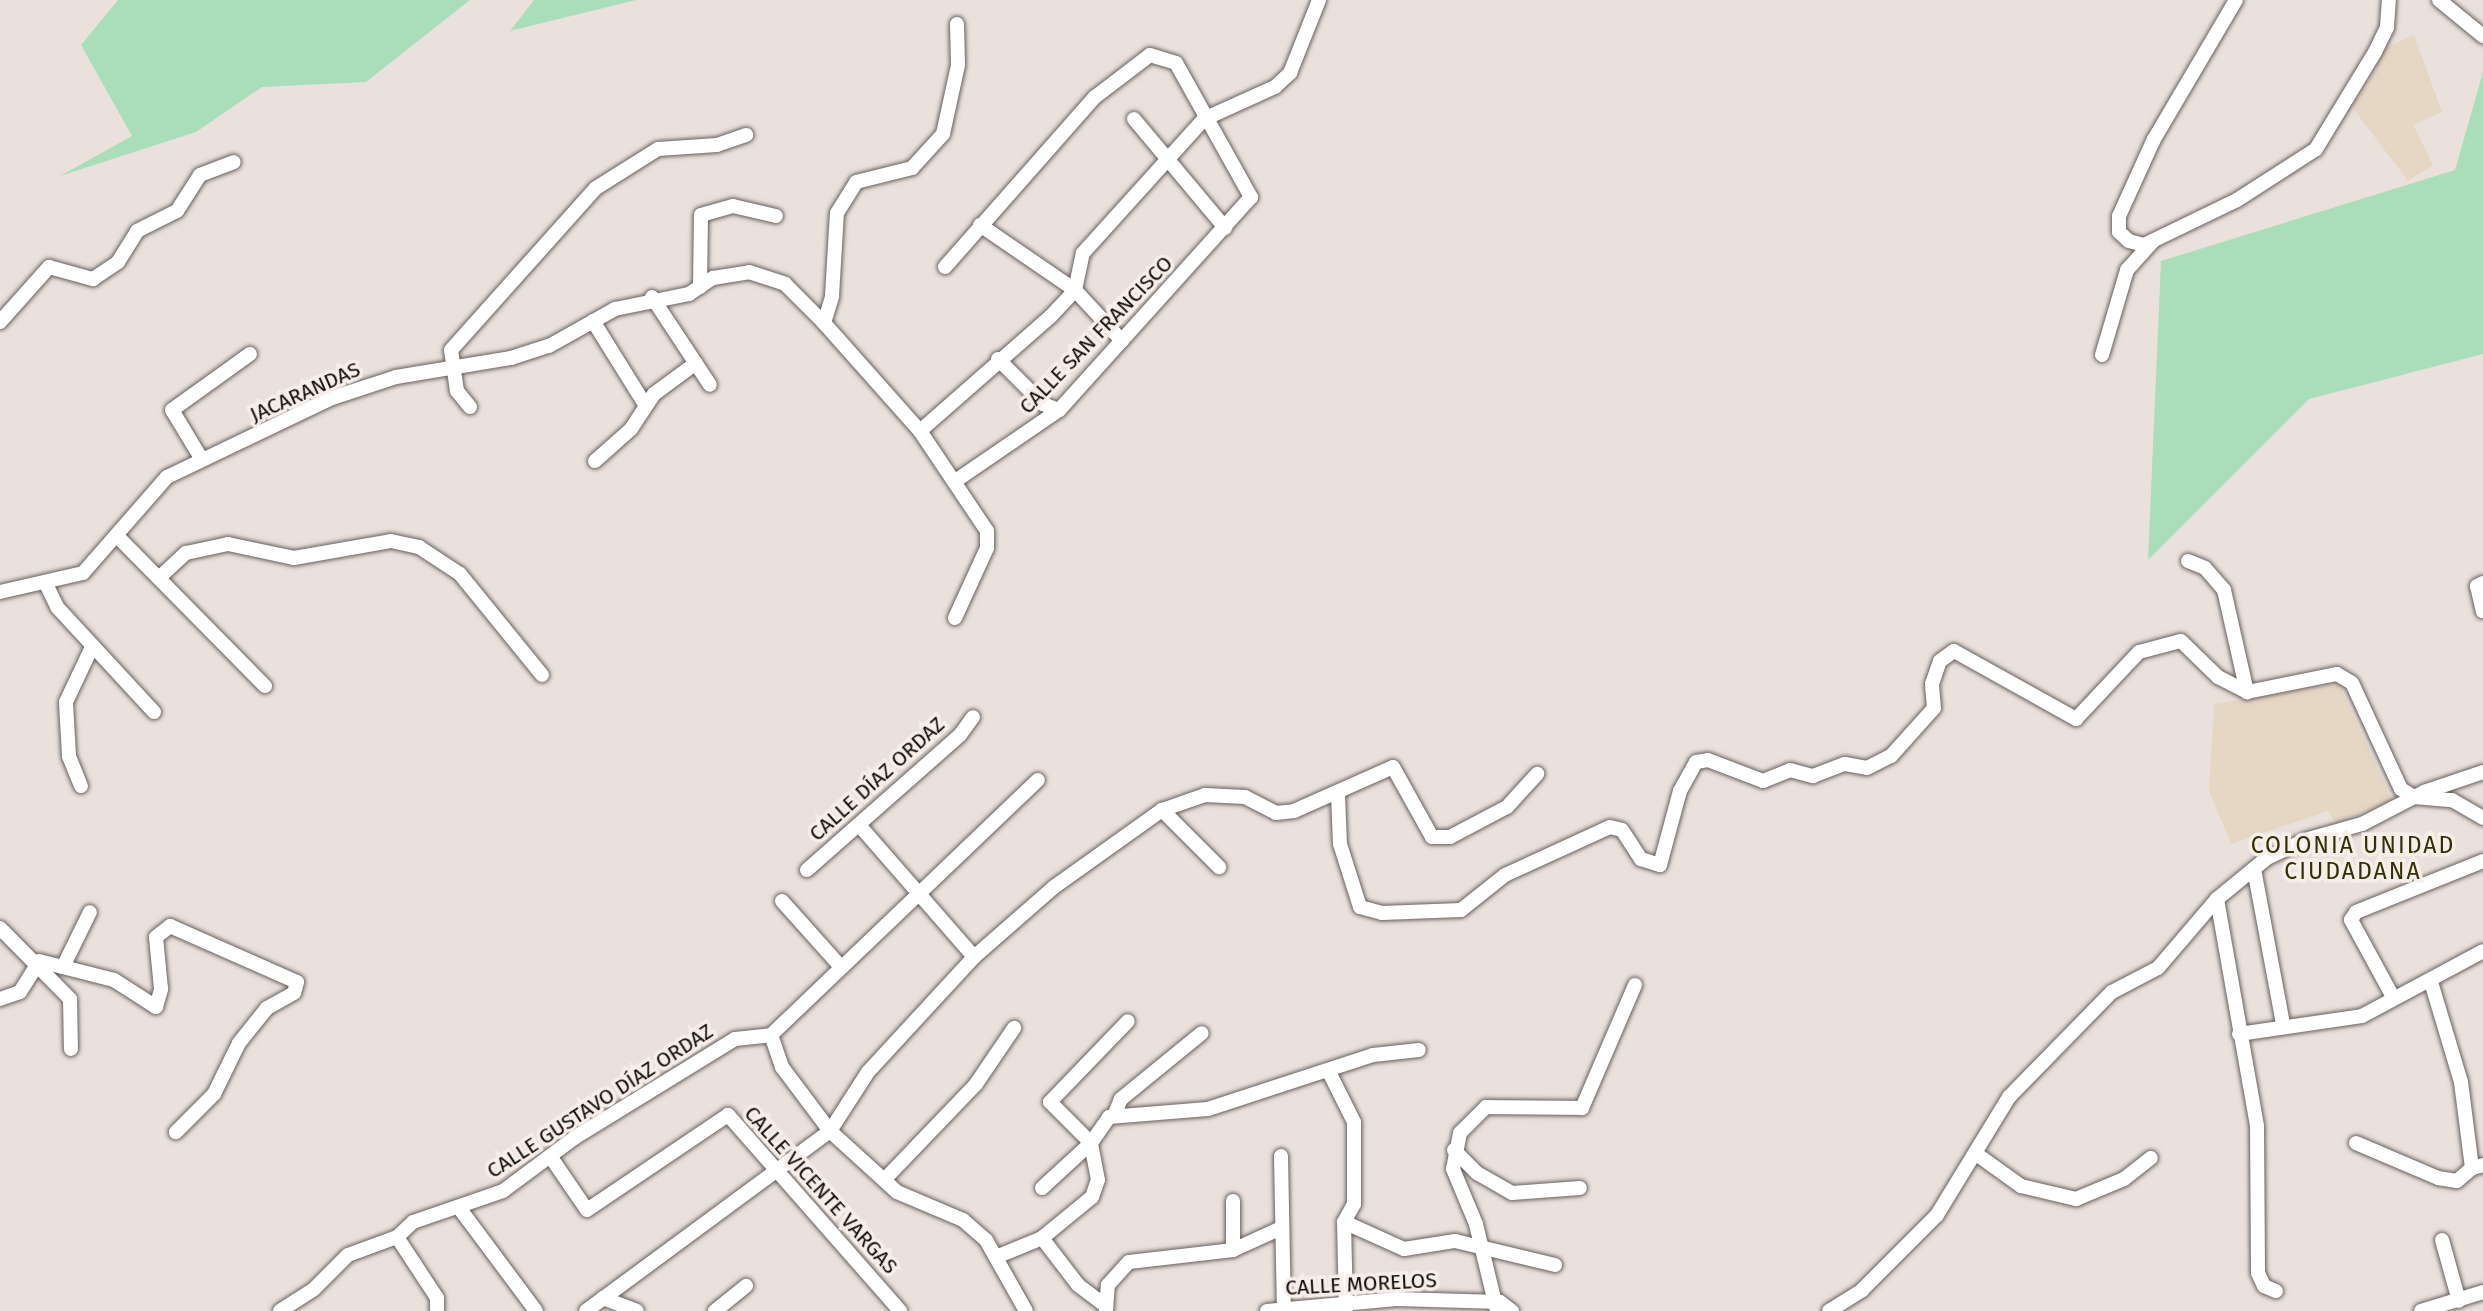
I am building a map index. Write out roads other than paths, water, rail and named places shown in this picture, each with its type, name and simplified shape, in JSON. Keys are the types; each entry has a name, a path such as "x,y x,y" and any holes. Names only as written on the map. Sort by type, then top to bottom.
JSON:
{"street":[{"path":"920,431 1074,290 1083,253 1204,119 1275,87 1290,74 1319,0"},
{"path":"2236,0 2154,139 2119,216 2119,232 2144,245 2237,200 2316,149 2375,52 2387,27 2389,0"},
{"path":"2439,0 2483,36"},
{"path":"956,618 989,538 920,431 824,323 832,296 837,213 856,182 912,169 943,134 958,65 957,24"},
{"path":"945,267 1095,97 1150,55 1164,54 1177,63 1204,119"},
{"path":"1134,118 1225,228"},
{"name":"CALLE SAN FRANCISCO","path":"954,482 1059,410 1251,197 1204,119"},
{"path":"470,407 451,366 451,350 519,268 625,165 658,149 717,145 746,135"},
{"path":"0,322 49,267 93,279 118,262 137,231 177,211 200,175 234,162"},
{"path":"700,287 701,215 733,206 776,216"},
{"path":"980,225 1074,290 1122,341"},
{"path":"2102,355 2127,270 2155,239"},
{"name":"JACARANDAS","path":"0,593 83,573 119,538 167,477 201,458 332,398 451,366 549,346 593,321 652,297 700,287 749,272 785,284 824,323"},
{"path":"652,297 710,385"},
{"path":"593,321 646,406"},
{"path":"201,458 172,410 250,354"},
{"path":"998,359 1043,404 1059,410"},
{"path":"595,461 646,406 696,363"},
{"path":"119,538 161,576 265,686"},
{"path":"161,576 186,553 228,544 294,558 391,541 418,547 460,574 542,675"},
{"path":"2189,561 2206,568 2224,590 2247,692"},
{"path":"46,584 57,607 154,712"},
{"path":"2480,585 2483,611"},
{"path":"1338,795 1340,844 1360,907 1382,913 1461,910 1505,875 1610,827 1622,830 1641,859 1660,865 1680,791 1696,762 1708,760 1763,782 1790,770 1813,776 1845,764 1867,768 1891,755 1934,708 1932,684 1940,661 1954,651 2067,718 2083,714 2139,652 2174,641 2188,644 2218,677 2247,692 2337,674 2352,683 2401,789 2414,797 2452,800 2483,818"},
{"path":"81,786 69,756 66,702 92,647"},
{"name":"CALLE DÍAZ ORDAZ","path":"807,870 859,825 972,717"},
{"path":"586,1311 830,1131 868,1072 974,957 1054,887 1162,810 1205,795 1245,797 1276,813 1294,811 1338,795 1382,767 1393,767 1432,837 1450,837 1498,813 1537,774"},
{"path":"1829,1311 1862,1290 1937,1215 2009,1097 2112,992 2158,968 2217,899 2254,869 2305,839 2362,824 2414,797 2483,772"},
{"path":"1026,1311 996,1257 963,1220 897,1192 830,1131 782,1067 771,1035 1038,780"},
{"path":"1162,810 1219,867"},
{"path":"859,825 974,957"},
{"path":"2393,997 2351,919 2356,912 2483,861"},
{"path":"2254,869 2283,1024"},
{"path":"2217,899 2257,1126 2258,1273 2264,1286 2276,1291"},
{"path":"782,901 841,967"},
{"path":"63,967 90,912"},
{"path":"39,961 114,980 156,1007 161,989 156,937 170,926 297,982 293,993 267,1008 239,1043 214,1094 176,1132"},
{"path":"0,928 39,961 70,999 71,1049"},
{"path":"2239,1034 2283,1024 2362,1016 2393,997 2431,982 2483,951"},
{"path":"2,995 33,978 39,961"},
{"path":"2356,1143 2438,1178 2457,1181 2477,1167 2461,1082 2431,982"},
{"path":"1512,1311 1498,1306 1453,1169 1454,1150 1467,1124 1486,1107 1564,1111 1586,1105 1634,985"},
{"path":"996,1257 1042,1238 1093,1197 1098,1180 1091,1143 1050,1102 1128,1021"},
{"path":"885,1179 976,1084 1014,1028"},
{"path":"1114,1116 1121,1100 1202,1033"},
{"name":"CALLE GUSTAVO DÍAZ ORDAZ","path":"280,1311 314,1289 348,1255 397,1237 413,1222 460,1209 503,1191 550,1156 736,1039 771,1035"},
{"path":"1042,1188 1091,1143 1098,1126 1114,1116 1208,1109 1329,1072 1373,1055 1419,1050"},
{"path":"1329,1072 1354,1122 1354,1204 1344,1222 1346,1307"},
{"name":"CALLE VICENTE VARGAS","path":"550,1156 587,1210 728,1115 773,1171 900,1311"},
{"path":"1454,1150 1477,1173 1512,1193 1580,1188"},
{"path":"1975,1153 2021,1185 2076,1199 2124,1179 2151,1158"},
{"path":"1281,1156 1279,1229 1284,1310"},
{"path":"1233,1201 1233,1250"},
{"path":"460,1209 536,1311"},
{"path":"1344,1222 1404,1249 1455,1241 1555,1265"},
{"path":"1105,1308 1108,1285 1129,1262 1233,1250 1279,1229"},
{"path":"397,1237 438,1308"},
{"path":"1042,1238 1078,1284 1105,1308"},
{"path":"2442,1240 2464,1300 2481,1311"},
{"path":"715,1311 746,1286"},
{"path":"2421,1311 2483,1292"},
{"path":"603,1298 637,1311"},
{"name":"CALLE MORELOS","path":"1266,1311 1346,1307 1498,1306"}],"district":[{"name":"COLONIA UNIDAD CIUDADANA","path":"2353,858"}]}
